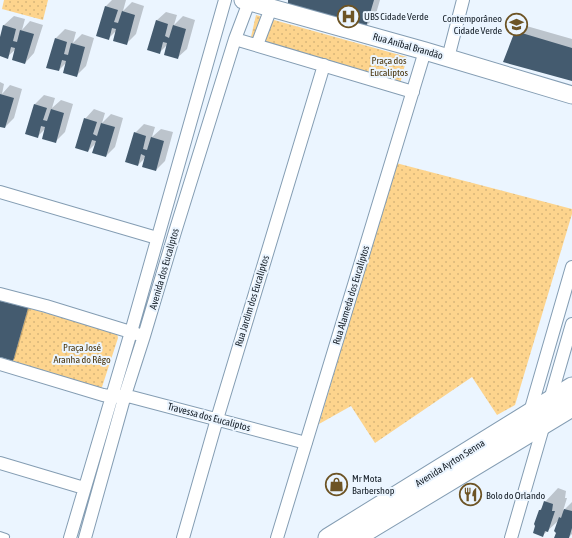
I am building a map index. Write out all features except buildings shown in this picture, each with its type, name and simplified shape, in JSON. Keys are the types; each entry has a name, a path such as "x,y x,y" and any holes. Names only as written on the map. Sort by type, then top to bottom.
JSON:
{"main road":[{"name":"Avenida Ayrton Senna","path":"355,538 537,418 550,400 572,387"},
{"name":"Avenida Ayrton Senna","path":"328,538 537,418 572,407"}],"street":[{"name":"Avenida dos Eucaliptos","path":"70,538 131,332 225,0"},
{"path":"448,58 463,0"},
{"name":"Avenida dos Eucaliptos","path":"85,538 125,395 246,1"},
{"name":"Rua Aníbal Brandão","path":"246,1 278,6 572,95"},
{"path":"257,45 278,6"},
{"path":"235,39 413,92"},
{"name":"Rua Alameda dos Eucaliptos","path":"277,538 425,51"},
{"name":"Rua Jardim dos Eucaliptos","path":"183,538 217,419 324,65"},
{"path":"0,192 159,232 175,232"},
{"path":"511,538 572,267"},
{"path":"0,294 46,306 144,336"},
{"path":"550,400 572,324"},
{"path":"0,364 111,397"},
{"name":"Travessa dos Eucaliptos","path":"111,397 125,395 306,443"},
{"path":"0,463 84,488"}],"green space":[{"path":"4,0 48,0 43,20 2,9"},
{"name":"Praça dos Eucaliptos","path":"256,15 407,57 400,84 251,37"},
{"path":"396,163 572,209 572,214 515,405 497,415 472,377 375,443 351,406 319,424"},
{"name":"Praça José Aranha do Rêgo","path":"28,308 117,333 118,338 102,387 97,388 13,361"}],"place":[{"name":"UBS Cidade Verde","path":"348,16"},
{"name":"Contemporâneo Cidade Verde","path":"517,24"},
{"name":"Mr Mota Barbershop","path":"337,484"},
{"name":"Bolo do Orlando","path":"471,495"}]}
